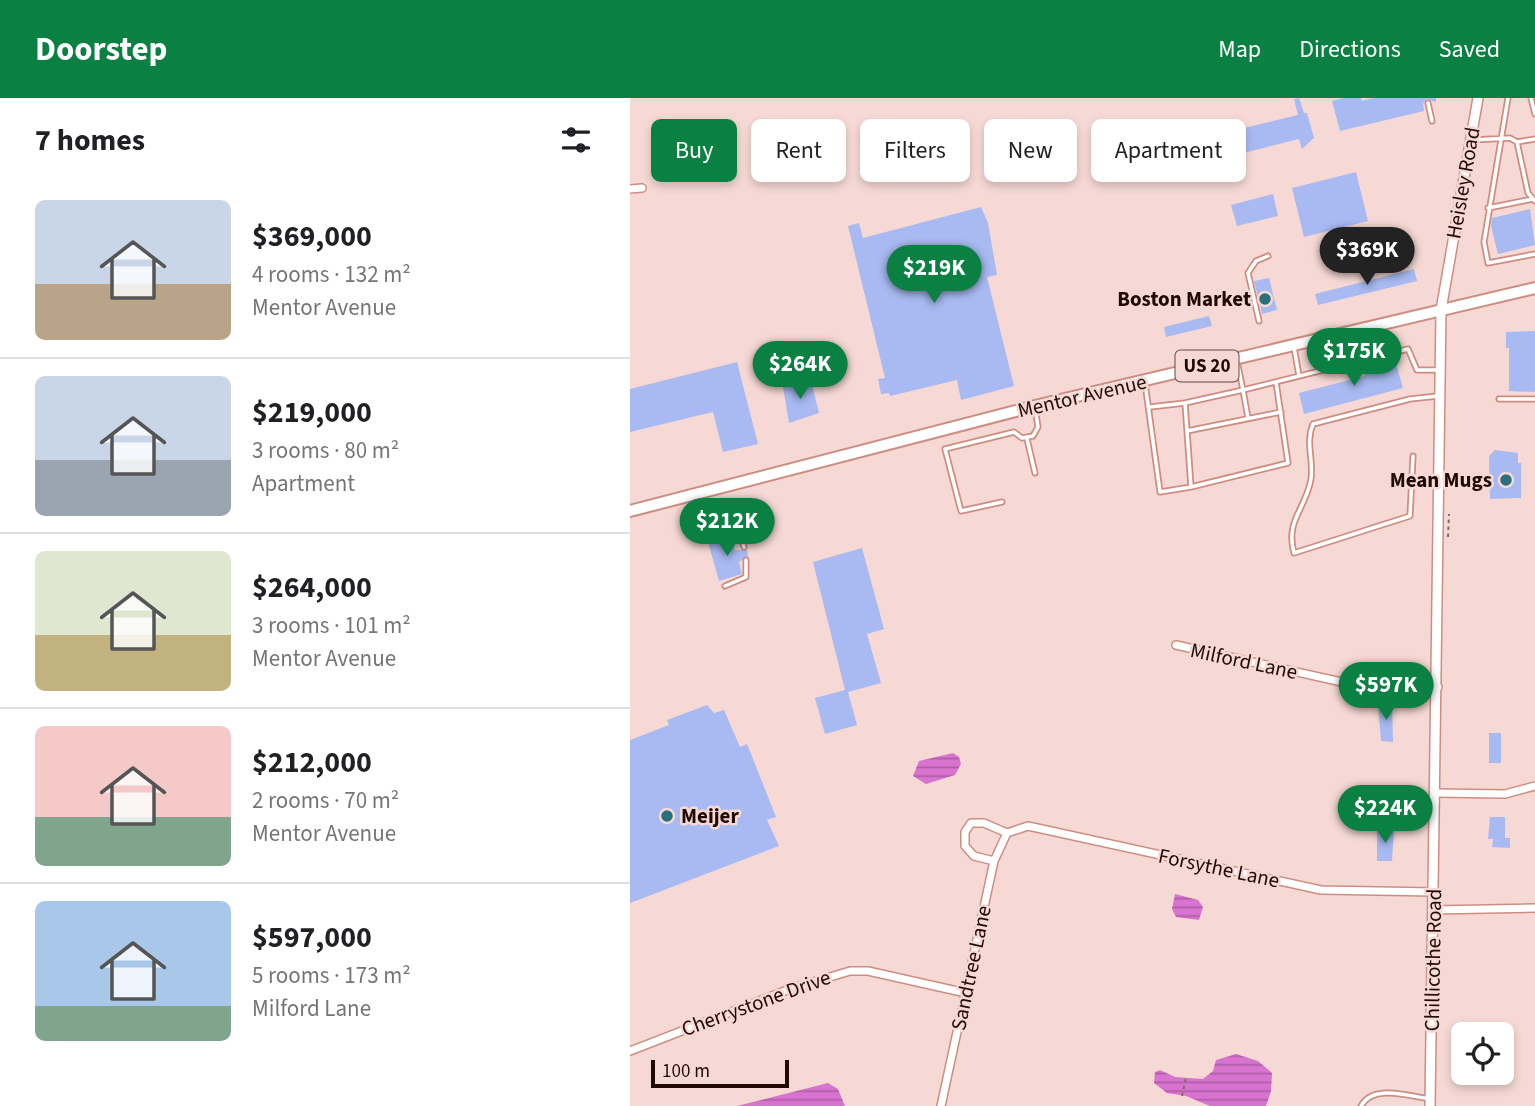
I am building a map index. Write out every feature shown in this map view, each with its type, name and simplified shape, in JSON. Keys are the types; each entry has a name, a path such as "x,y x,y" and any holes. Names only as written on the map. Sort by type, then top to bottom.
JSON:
{"main road":[{"name":"Mentor Avenue","path":"630,511 1035,406 1535,288"}],"street":[{"name":"Heisley Road","path":"1441,310 1478,98"},
{"path":"630,189 642,188"},
{"name":"Chillicothe Road","path":"1431,1103 1441,310"},
{"name":"Milford Lane","path":"1176,645 1364,687 1438,687"},
{"path":"1436,793 1505,794 1535,786"},
{"path":"995,861 974,856 965,846 965,831 971,823 984,823 1007,833"},
{"name":"Forsythe Lane","path":"1007,833 1028,826 1321,890 1434,892"},
{"name":"Sandtree Lane","path":"941,1106 995,861 1007,833"},
{"path":"1434,910 1535,908"},
{"name":"Cherrystone Drive","path":"630,1051 841,972 868,971 966,993"}],"lane":[{"path":"1508,98 1484,242 1488,263 1535,254"},
{"path":"1531,98 1535,114"},
{"path":"1428,103 1432,121"},
{"path":"1470,140 1502,138 1517,142 1535,139"},
{"path":"1517,142 1528,193 1534,200"},
{"path":"1488,208 1534,200"},
{"path":"1259,321 1248,272 1256,261 1268,256"},
{"path":"1294,347 1299,376"},
{"path":"1150,407 1185,403 1243,390 1408,349 1417,370 1440,370"},
{"path":"1236,359 1248,418"},
{"path":"1145,381 1160,492 1288,463 1276,382"},
{"path":"1413,456 1410,516 1294,553 1289,537 1311,478 1308,443 1313,424 1410,399 1440,396"},
{"path":"1499,400 1534,400"},
{"path":"1185,403 1191,487"},
{"path":"1027,439 1033,436 1038,427 1035,406"},
{"path":"1188,431 1281,412"},
{"path":"1002,502 961,511 945,449 1014,432 1027,439 1035,473"},
{"path":"736,522 744,547"},
{"path":"724,586 746,578 746,560"},
{"path":"1361,1106 1367,1097 1376,1094 1431,1103"}],"path":[{"path":"1182,1096 1186,1078"}],"shaded area":[{"path":"953,753 959,757 961,764 955,775 926,784 913,776 919,761"},
{"path":"1175,894 1198,900 1203,907 1199,920 1176,917 1172,909"},
{"path":"1236,1054 1258,1061 1272,1073 1271,1091 1266,1106 1210,1106 1186,1096 1167,1093 1154,1083 1155,1072 1160,1070 1175,1077 1203,1079 1213,1071 1216,1060"},
{"path":"828,1083 838,1089 845,1106 737,1106"}],"building":[{"path":"1299,98 1304,113 1307,113 1314,138 1302,149 1299,139 1246,152 1246,128 1298,115 1294,99"},
{"path":"1361,98 1362,101 1373,98 1436,98 1436,102 1426,99 1423,104 1424,111 1340,131 1332,101"},
{"path":"1356,172 1368,221 1304,237 1292,188"},
{"path":"1273,194 1278,216 1237,226 1231,205"},
{"path":"981,207 988,223 997,275 987,277 1014,386 961,400 957,380 890,396 889,393 881,394 878,379 885,378 848,226 859,223 863,238"},
{"path":"1530,209 1535,245 1498,254 1491,226 1492,218"},
{"path":"1378,233 1383,254 1348,262 1344,243"},
{"path":"1414,269 1417,281 1318,305 1315,294"},
{"path":"1269,278 1277,310 1262,314 1254,281"},
{"path":"1209,316 1212,326 1166,337 1164,327"},
{"path":"1535,331 1535,392 1509,391 1509,348 1506,348 1506,332"},
{"path":"1395,360 1403,388 1304,414 1299,393 1365,376 1363,368"},
{"path":"737,362 758,444 723,452 713,412 630,432 630,389"},
{"path":"811,380 819,413 789,423 783,387"},
{"name":"Mean Mugs","path":"1495,450 1518,453 1518,463 1521,463 1521,498 1490,499 1489,456"},
{"path":"732,536 735,550 747,550 748,556 739,562 742,574 719,581 708,542"},
{"path":"862,548 884,629 867,634 881,683 848,692 857,725 825,734 815,698 845,690 813,562"},
{"path":"1378,704 1392,704 1393,742 1381,741"},
{"path":"707,705 714,713 724,710 740,747 747,744 776,817 767,820 779,846 630,903 630,740 669,725 667,720"},
{"path":"1489,733 1501,733 1501,763 1489,763"},
{"path":"1490,817 1505,817 1505,838 1510,838 1510,848 1492,847 1493,839 1488,839"},
{"path":"1377,830 1394,830 1392,861 1377,861"}],"place":[{"name":"Boston Market","path":"1265,299"},
{"name":"Mean Mugs","path":"1506,480"},
{"name":"Meijer","path":"667,816"}]}
